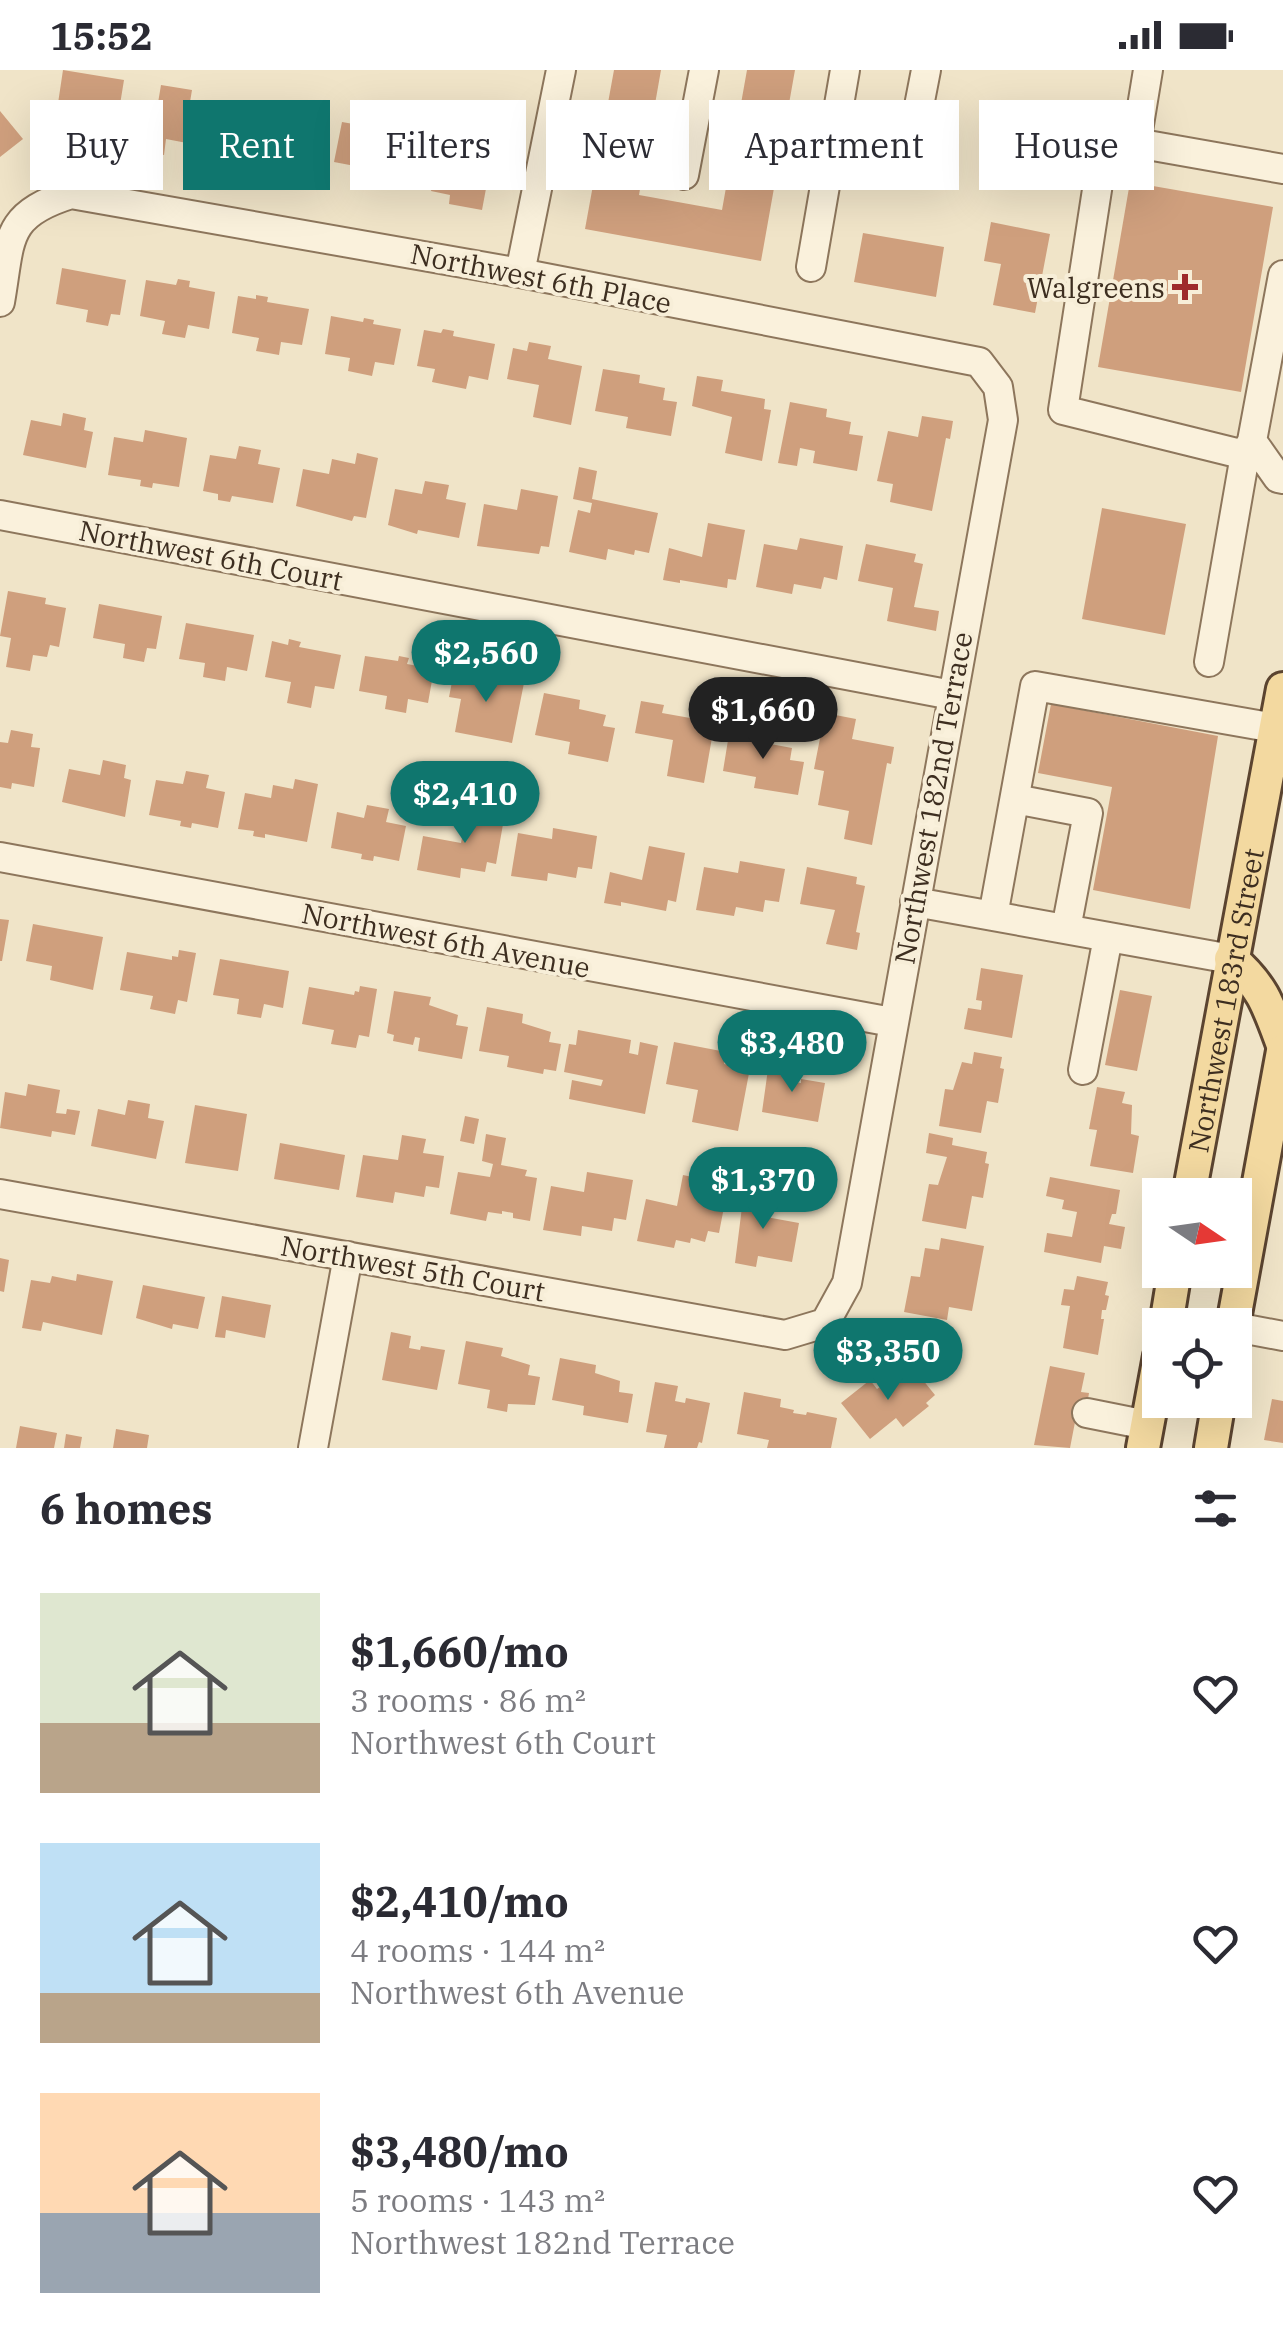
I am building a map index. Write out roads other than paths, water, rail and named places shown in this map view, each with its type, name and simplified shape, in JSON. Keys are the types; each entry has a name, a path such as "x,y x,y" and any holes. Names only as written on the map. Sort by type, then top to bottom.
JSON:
{"main road":[{"name":"Northwest 183rd Street","path":"1191,1178 1283,689"},
{"path":"1230,959 1250,975 1264,994 1283,1048 1274,1147 1238,1308"},
{"path":"1210,1448 1216,1418"}],"street":[{"path":"520,273 561,70"},
{"path":"689,149 704,70"},
{"path":"811,266 845,70"},
{"path":"920,100 926,70"},
{"path":"1143,100 1148,70"},
{"path":"1154,146 1283,169"},
{"path":"1097,190 1063,410 1248,448 1283,479"},
{"name":"Northwest 6th Place","path":"0,302 12,230 40,204 71,194 520,273 979,362 998,387"},
{"path":"1210,662 1283,275"},
{"name":"Northwest 182nd Terrace","path":"825,1323 847,1284 1003,420 998,387"},
{"name":"Northwest 6th Court","path":"0,515 952,694"},
{"path":"992,916 1036,686 1276,728"},
{"path":"1014,799 1088,812 1066,929"},
{"name":"Northwest 6th Avenue","path":"0,857 892,1022"},
{"path":"915,902 1230,959"},
{"path":"1083,1070 1108,937"},
{"name":"Northwest 5th Court","path":"0,1194 786,1335 825,1323"},
{"path":"313,1448 348,1256"},
{"path":"1252,1330 1283,1336"},
{"path":"1087,1414 1145,1437"}],"place":[{"name":"Walgreens","path":"1185,287"}]}
